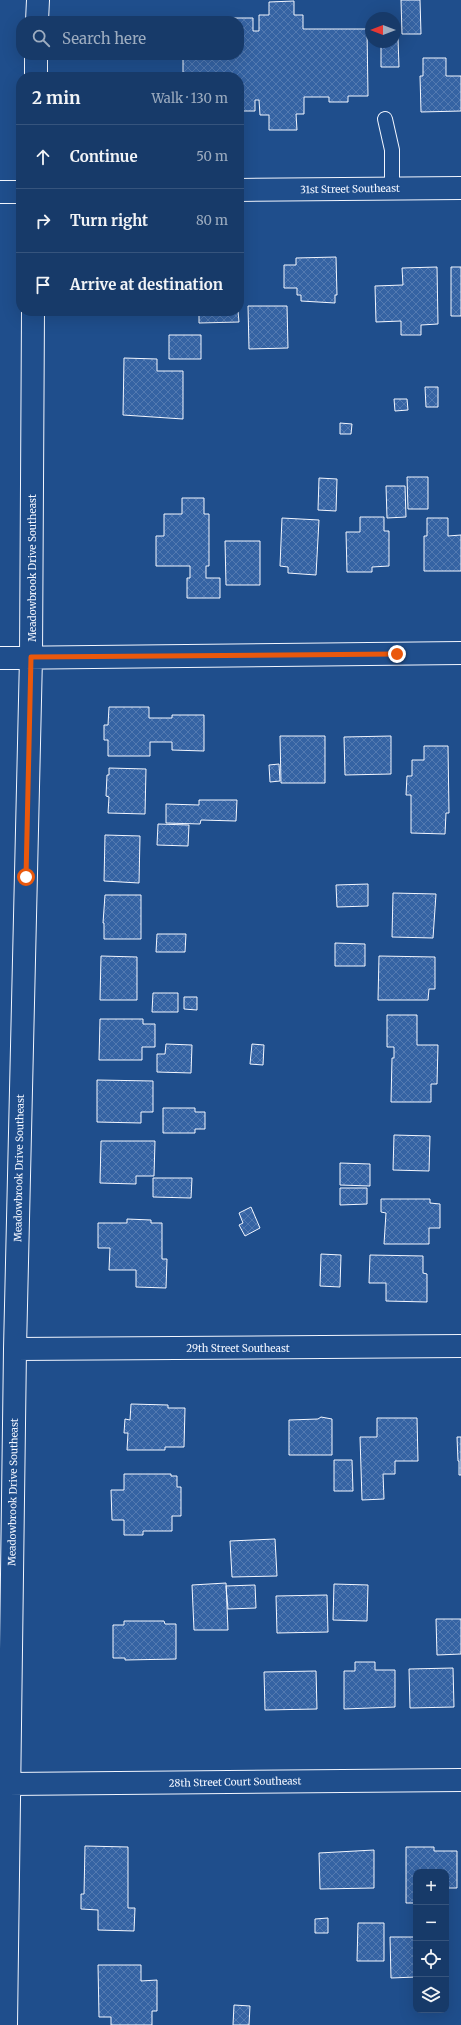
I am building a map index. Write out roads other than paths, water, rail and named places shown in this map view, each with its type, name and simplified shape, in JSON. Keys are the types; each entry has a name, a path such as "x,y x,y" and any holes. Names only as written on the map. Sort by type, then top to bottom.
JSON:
{"street":[{"path":"37,16 38,0"},
{"path":"36,60 36,72"},
{"name":"31st Street Southeast","path":"244,190 461,188"},
{"path":"0,192 16,192"},
{"name":"Meadowbrook Drive Southeast","path":"6,2025 8,1784 15,1349 31,657 32,316"},
{"path":"0,658 461,653"},
{"name":"29th Street Southeast","path":"15,1349 461,1346"},
{"name":"28th Street Court Southeast","path":"8,1784 461,1780"}],"lane":[{"path":"385,119 392,150 392,189"}]}
